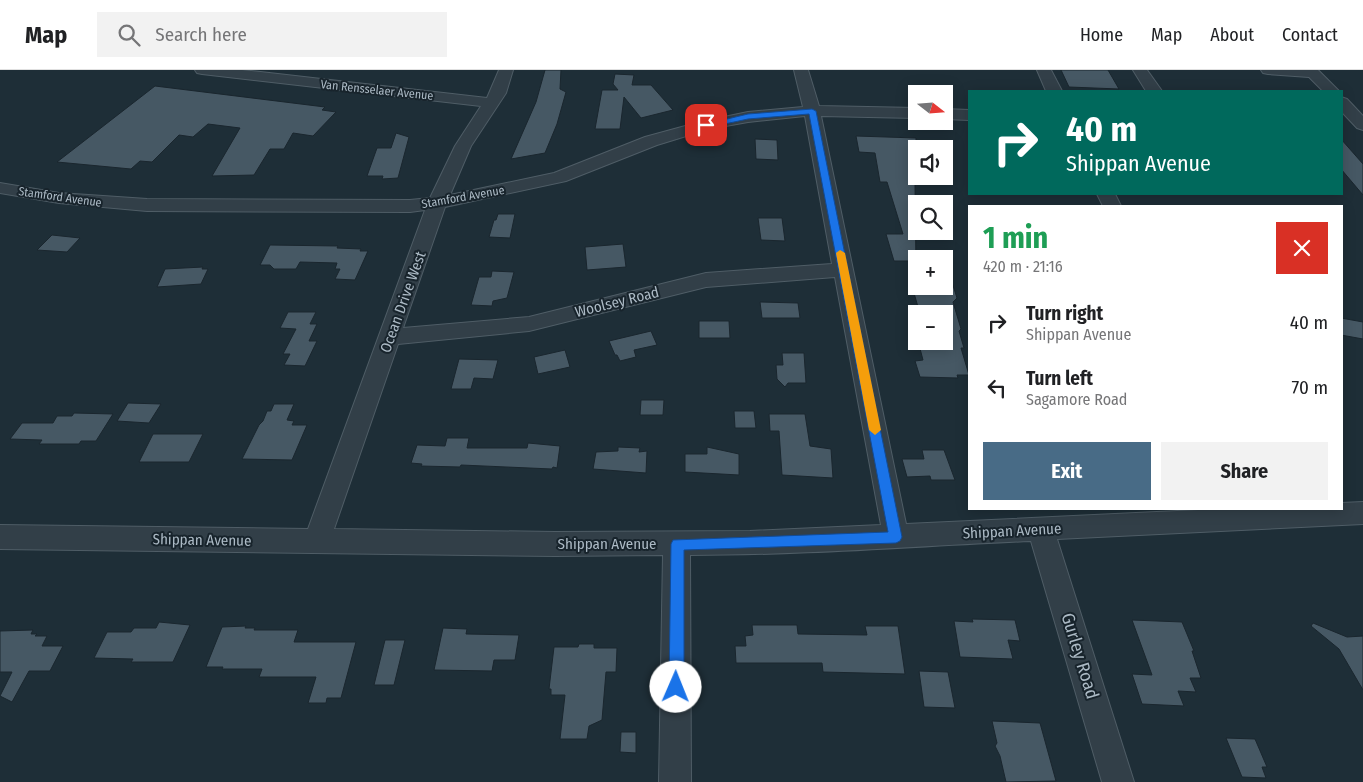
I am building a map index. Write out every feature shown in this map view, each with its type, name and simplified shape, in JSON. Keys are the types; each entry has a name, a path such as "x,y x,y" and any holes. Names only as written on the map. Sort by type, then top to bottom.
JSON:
{"street":[{"name":"Van Rensselaer Avenue","path":"202,70 492,103"},
{"name":"Ocean Drive West","path":"316,541 438,203 464,146 502,84 506,70"},
{"path":"1044,70 1054,90"},
{"path":"1140,70 1153,90"},
{"path":"1268,70 1312,72 1330,90"},
{"path":"797,72 812,111 896,537"},
{"path":"1343,104 1363,125"},
{"name":"Stamford Avenue","path":"0,188 59,198 147,205 279,204 410,206 438,203 560,177 651,141 706,125 748,117 812,111 908,113"},
{"path":"953,114 968,115"},
{"name":"Woolsey Road","path":"390,337 529,324 706,280 844,270"},
{"name":"Shippan Avenue","path":"0,537 677,544 1040,530 1269,513 1363,513"},
{"name":"Gurley Road","path":"1040,530 1050,557 1118,782"},
{"path":"675,782 677,544"}],"building":[{"path":"545,70 561,70 560,89 566,92 557,124 545,153 511,159 536,102"},
{"path":"1061,70 1108,70 1119,89 1069,87"},
{"path":"615,74 634,75 632,85 651,85 673,110 641,118 624,97 620,129 595,129 602,90 618,90 613,84"},
{"path":"155,86 325,107 322,110 336,112 313,136 293,133 284,149 270,149 254,175 212,176 240,128 208,124 193,137 179,135 152,162 140,161 131,169 57,162"},
{"path":"396,133 409,137 398,178 382,179 383,176 367,176 377,148 391,148"},
{"path":"856,136 916,138 916,140 908,140 908,185 915,185 915,195 908,195 908,240 916,240 916,250 908,250 908,261 894,261 886,234 903,234 887,182 880,182 875,153 859,152"},
{"path":"755,139 777,140 778,160 756,159"},
{"path":"1343,141 1363,164 1363,195 1343,171"},
{"path":"498,214 515,214 510,238 489,237 494,220 496,220"},
{"path":"758,218 782,218 785,241 761,240"},
{"path":"52,235 80,238 67,252 37,250"},
{"path":"623,244 626,267 587,270 585,247"},
{"path":"270,245 338,246 337,248 368,251 355,280 335,279 340,269 335,269 337,263 300,262 296,269 274,269 270,265 260,265"},
{"path":"203,267 202,269 208,269 201,284 157,287 165,269"},
{"path":"492,271 514,272 507,298 493,301 492,306 471,305 479,277 491,277"},
{"path":"953,285 957,298 953,302 961,329 959,331 964,348 961,348 968,375 957,375 958,378 920,377 915,361 923,360 920,350 953,350 953,305 917,305 915,295 953,295"},
{"path":"760,302 798,303 800,318 762,318"},
{"path":"288,312 316,312 310,324 317,324 309,341 317,341 305,366 284,365 290,354 283,354 296,329 280,328"},
{"path":"1343,318 1363,322 1363,339 1343,335"},
{"path":"699,321 729,321 730,338 699,338"},
{"path":"651,331 657,345 634,350 636,357 620,361 617,355 615,355 609,341"},
{"path":"565,350 570,367 538,374 534,357"},
{"path":"782,353 804,353 806,383 788,383 785,387 777,379 776,365 783,365"},
{"path":"459,359 498,360 493,379 474,378 471,389 451,389"},
{"path":"641,400 664,400 663,415 640,415"},
{"path":"128,403 161,404 149,423 117,421"},
{"path":"274,404 294,404 287,420 294,421 292,425 307,425 292,460 242,459 267,411 271,411"},
{"path":"734,411 754,411 756,428 735,428"},
{"path":"74,413 113,414 96,441 81,441 79,444 39,444 42,440 10,439 22,423 53,423 57,416 72,416"},
{"path":"769,414 805,414 810,446 831,449 833,478 782,475 779,431 770,431"},
{"path":"153,434 203,434 189,462 139,462"},
{"path":"447,438 469,438 467,448 527,448 528,443 560,446 557,468 461,465 460,467 421,466 422,464 411,463 417,445 445,446"},
{"path":"618,447 640,448 639,452 647,451 646,473 593,469 596,452 618,451"},
{"path":"707,447 739,454 739,475 685,472 685,454 707,454"},
{"path":"922,450 944,450 955,480 931,480 930,476 907,477 902,459 924,459"},
{"path":"972,619 1015,620 1020,641 1008,640 1013,659 960,657 954,621 973,622"},
{"path":"1132,620 1182,622 1194,651 1192,651 1201,678 1190,678 1196,692 1178,691 1184,706 1142,704 1132,674 1152,675"},
{"path":"159,622 190,625 173,662 131,662 133,659 94,658 107,632 131,632 134,628 156,628"},
{"path":"1313,623 1347,637 1363,636 1363,690 1339,649 1311,626"},
{"path":"752,625 797,625 798,634 867,635 865,626 898,626 905,674 823,672 822,663 736,663 735,646 746,646 745,636 753,635"},
{"path":"246,626 245,628 255,628 254,630 298,630 294,642 356,642 341,698 327,698 326,703 308,703 316,677 259,677 262,669 206,667 222,627"},
{"path":"443,628 467,629 466,634 519,635 515,660 494,660 492,671 434,670"},
{"path":"33,630 31,634 37,634 35,636 47,636 42,646 63,646 50,671 29,671 12,702 0,696 12,672 0,672 0,631"},
{"path":"385,640 405,640 394,685 374,685"},
{"path":"579,644 594,644 594,648 617,648 616,672 606,672 602,720 589,726 587,739 560,739 565,695 551,695 551,689 549,689 554,647 578,647"},
{"path":"919,671 948,672 955,708 924,707"},
{"path":"992,721 1040,723 1056,781 1006,782 1000,756 995,746 997,743"},
{"path":"621,732 636,732 636,753 620,752"},
{"path":"1226,738 1255,739 1267,767 1262,767 1266,778 1242,777"}],"slow traffic":[{"path":"840,253 875,430"}],"route":[{"path":"676,687 677,544 896,537 812,111 748,117 706,125"}]}
